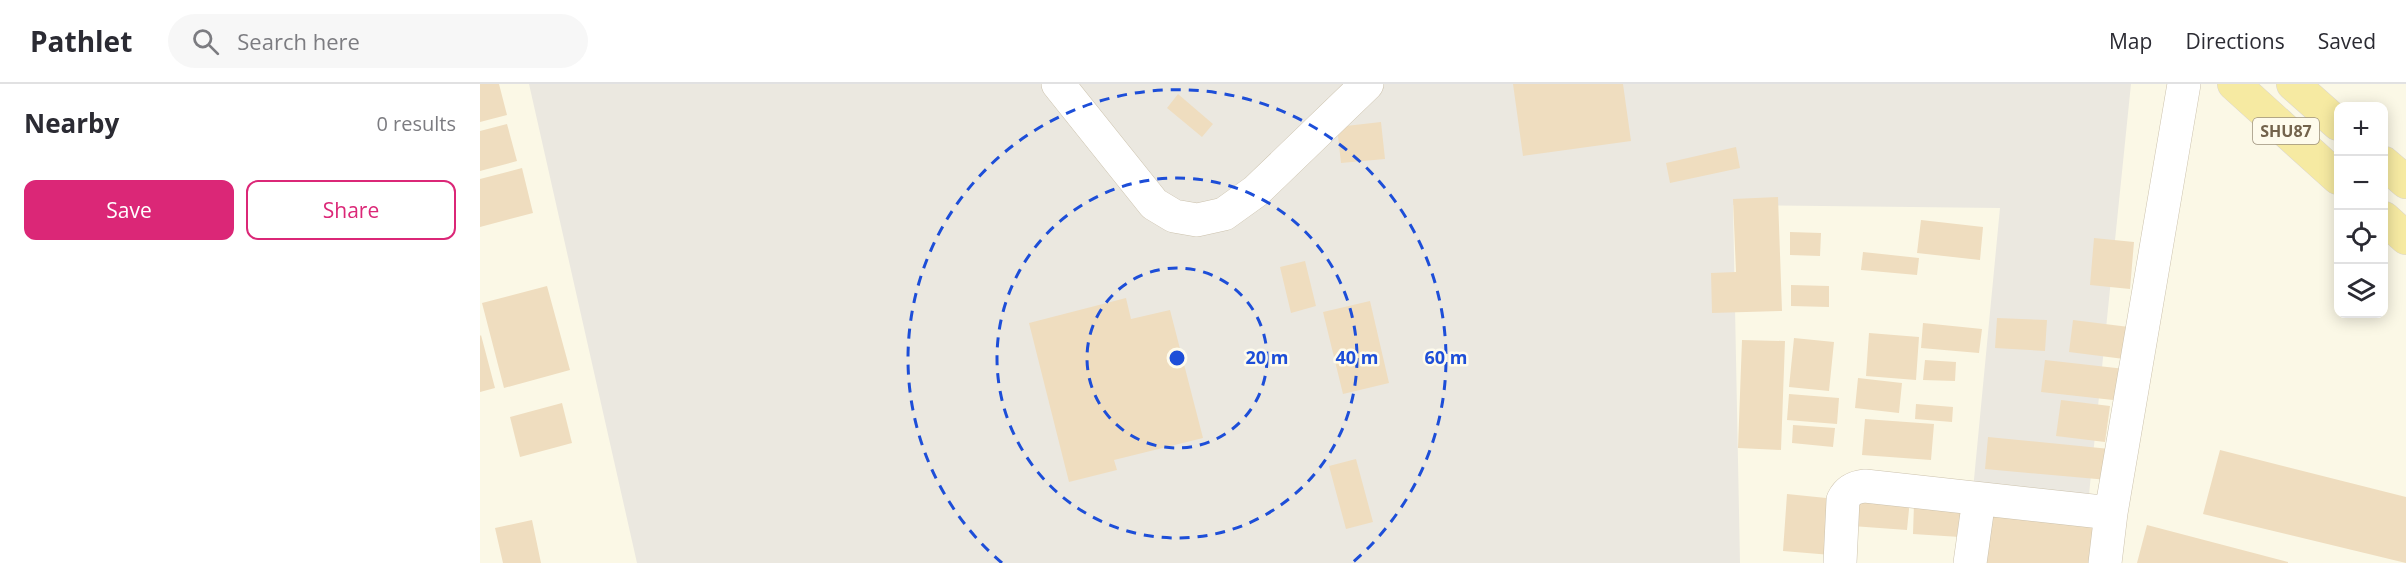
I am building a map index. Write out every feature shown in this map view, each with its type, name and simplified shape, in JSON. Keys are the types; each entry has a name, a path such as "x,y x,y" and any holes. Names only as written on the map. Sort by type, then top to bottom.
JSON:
{"main road":[{"name":"SHU87","path":"2234,84 2334,174"},
{"name":"SHU87","path":"2293,84 2334,120"},
{"path":"2388,166 2406,182"},
{"path":"2388,222 2406,238"}],"street":[{"path":"1058,84 1154,204 1174,216 1197,220 1224,214 1256,191 1368,84"},
{"path":"2105,563 2111,513 2184,84"},
{"path":"1840,563 1843,500 1846,494 1855,487 1865,486 2111,513"},
{"path":"1970,563 1978,499"}],"shaded area":[{"path":"529,84 2131,84 2082,563 1966,563 2000,208 1733,205 1740,563 637,563"}],"building":[{"path":"480,84 499,84 507,115 480,122"},
{"path":"1513,84 1623,84 1631,141 1523,156"},
{"path":"1178,94 1213,124 1202,137 1167,108"},
{"path":"1381,122 1385,159 1341,163 1337,127"},
{"path":"507,124 517,161 480,171 480,131"},
{"path":"1736,147 1740,168 1670,183 1666,163"},
{"path":"522,168 533,213 480,227 480,179"},
{"path":"1778,197 1782,311 1712,313 1711,273 1736,272 1733,199"},
{"path":"1921,220 1983,227 1980,260 1917,253"},
{"path":"1790,232 1821,233 1820,256 1790,255"},
{"path":"2094,238 2134,242 2130,289 2090,285"},
{"path":"1863,252 1919,258 1917,275 1861,270"},
{"path":"1305,261 1316,306 1291,313 1280,267"},
{"path":"1791,285 1829,286 1829,307 1791,306"},
{"path":"547,286 570,370 504,388 482,303"},
{"path":"1126,298 1131,319 1170,310 1203,438 1114,460 1117,470 1069,482 1029,323"},
{"path":"1370,301 1389,383 1343,394 1323,312"},
{"path":"1997,318 2047,320 2045,351 1995,348"},
{"path":"2073,320 2129,327 2124,359 2069,352"},
{"path":"1923,323 1982,329 1979,353 1921,348"},
{"path":"1869,333 1919,337 1916,380 1866,376"},
{"path":"480,336 495,388 480,392"},
{"path":"1794,338 1834,342 1829,391 1789,387"},
{"path":"1742,340 1785,341 1781,450 1738,448"},
{"path":"1925,360 1956,362 1955,381 1923,380"},
{"path":"2045,360 2125,369 2122,401 2041,392"},
{"path":"1858,378 1902,383 1899,413 1855,408"},
{"path":"1789,394 1839,398 1837,424 1787,420"},
{"path":"2061,400 2110,406 2105,442 2056,436"},
{"path":"562,403 572,443 520,457 510,417"},
{"path":"1916,404 1953,407 1952,422 1915,419"},
{"path":"1865,419 1934,424 1931,460 1862,455"},
{"path":"1793,425 1835,428 1833,447 1792,443"},
{"path":"1988,437 2110,449 2108,480 1985,469"},
{"path":"2220,450 2406,497 2406,563 2203,514"},
{"path":"1356,459 1373,522 1346,529 1329,466"},
{"path":"1787,494 1836,499 1831,555 1783,551"},
{"path":"1854,494 1910,499 1907,530 1852,526"},
{"path":"1914,504 1962,506 1960,537 1913,534"},
{"path":"1986,510 2095,525 2090,563 1979,563"},
{"path":"532,520 541,563 503,563 495,528"},
{"path":"2147,525 2288,562 2288,563 2137,563"}]}
